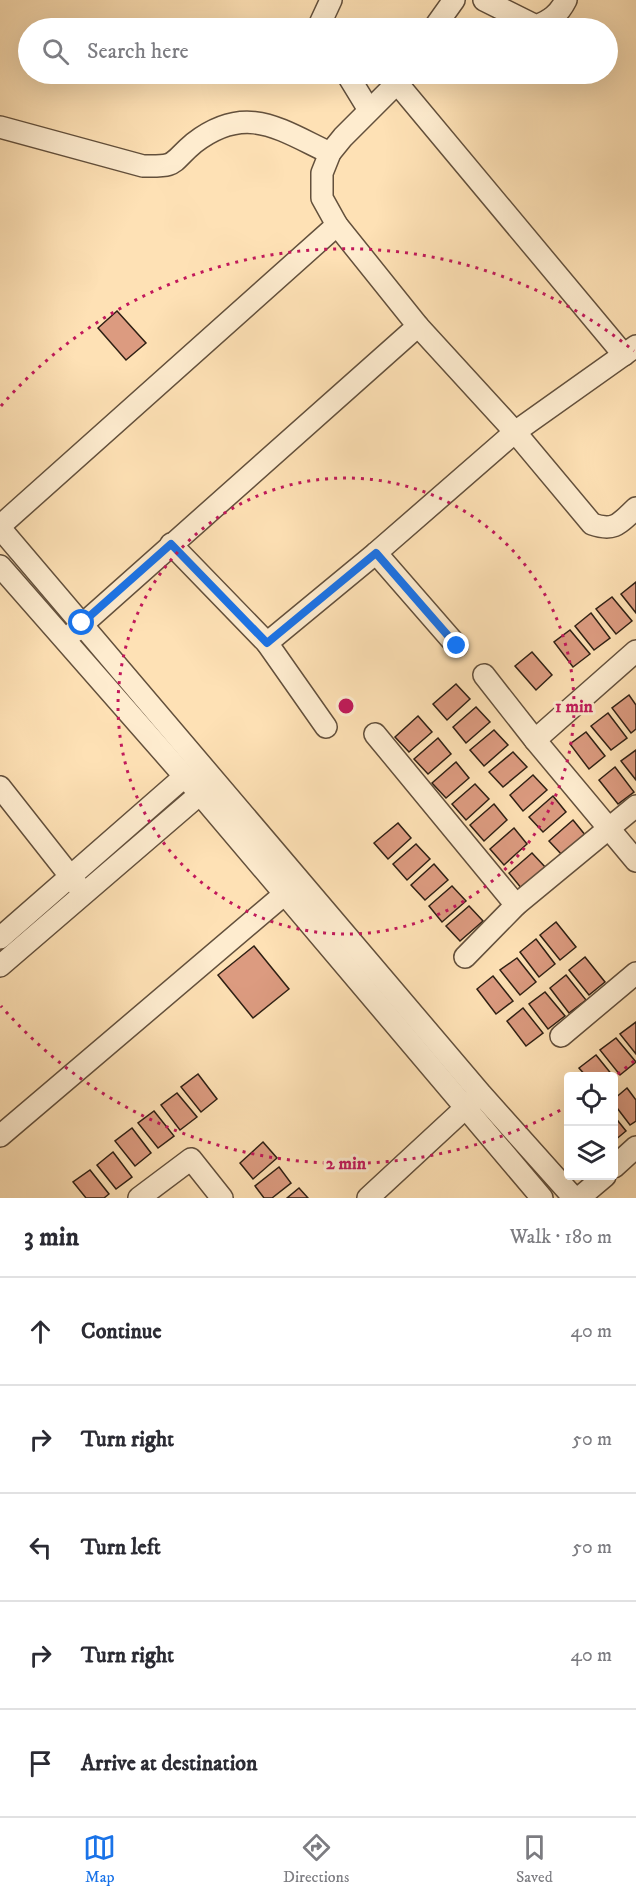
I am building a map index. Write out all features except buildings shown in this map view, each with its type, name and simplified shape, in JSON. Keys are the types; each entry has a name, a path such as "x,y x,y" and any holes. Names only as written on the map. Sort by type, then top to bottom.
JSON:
{"street":[{"path":"323,18 331,0"},
{"path":"441,18 454,0"},
{"path":"484,0 520,18"},
{"path":"552,18 566,0"},
{"path":"353,84 369,110"},
{"path":"394,84 343,136 330,153 322,173 322,198 337,225 418,326 515,432 592,524 605,529 612,528 636,508"},
{"path":"267,643 376,553 515,432 630,350 405,84"},
{"path":"0,127 143,166 165,166 179,159 194,143 224,125 256,121 330,153"},
{"path":"337,225 0,527 481,1094 574,1198"},
{"path":"66,641 82,623 418,326"},
{"path":"171,544 267,643 326,728"},
{"path":"376,553 457,646"},
{"path":"0,566 192,785 542,1198"},
{"path":"535,740 636,651"},
{"path":"484,675 636,861"},
{"path":"375,734 516,905"},
{"path":"0,966 85,893 207,770"},
{"path":"0,938 70,876 192,785"},
{"path":"0,787 85,893"},
{"path":"465,957 516,905 636,806"},
{"path":"0,1136 301,880"},
{"path":"561,1036 636,973"},
{"path":"368,1198 481,1094"},
{"path":"618,1163 636,1147"},
{"path":"139,1198 191,1159 222,1198"},
{"path":"579,1198 599,1180"}],"route":[{"path":"82,623 171,544 267,643 376,553 457,646"}]}
